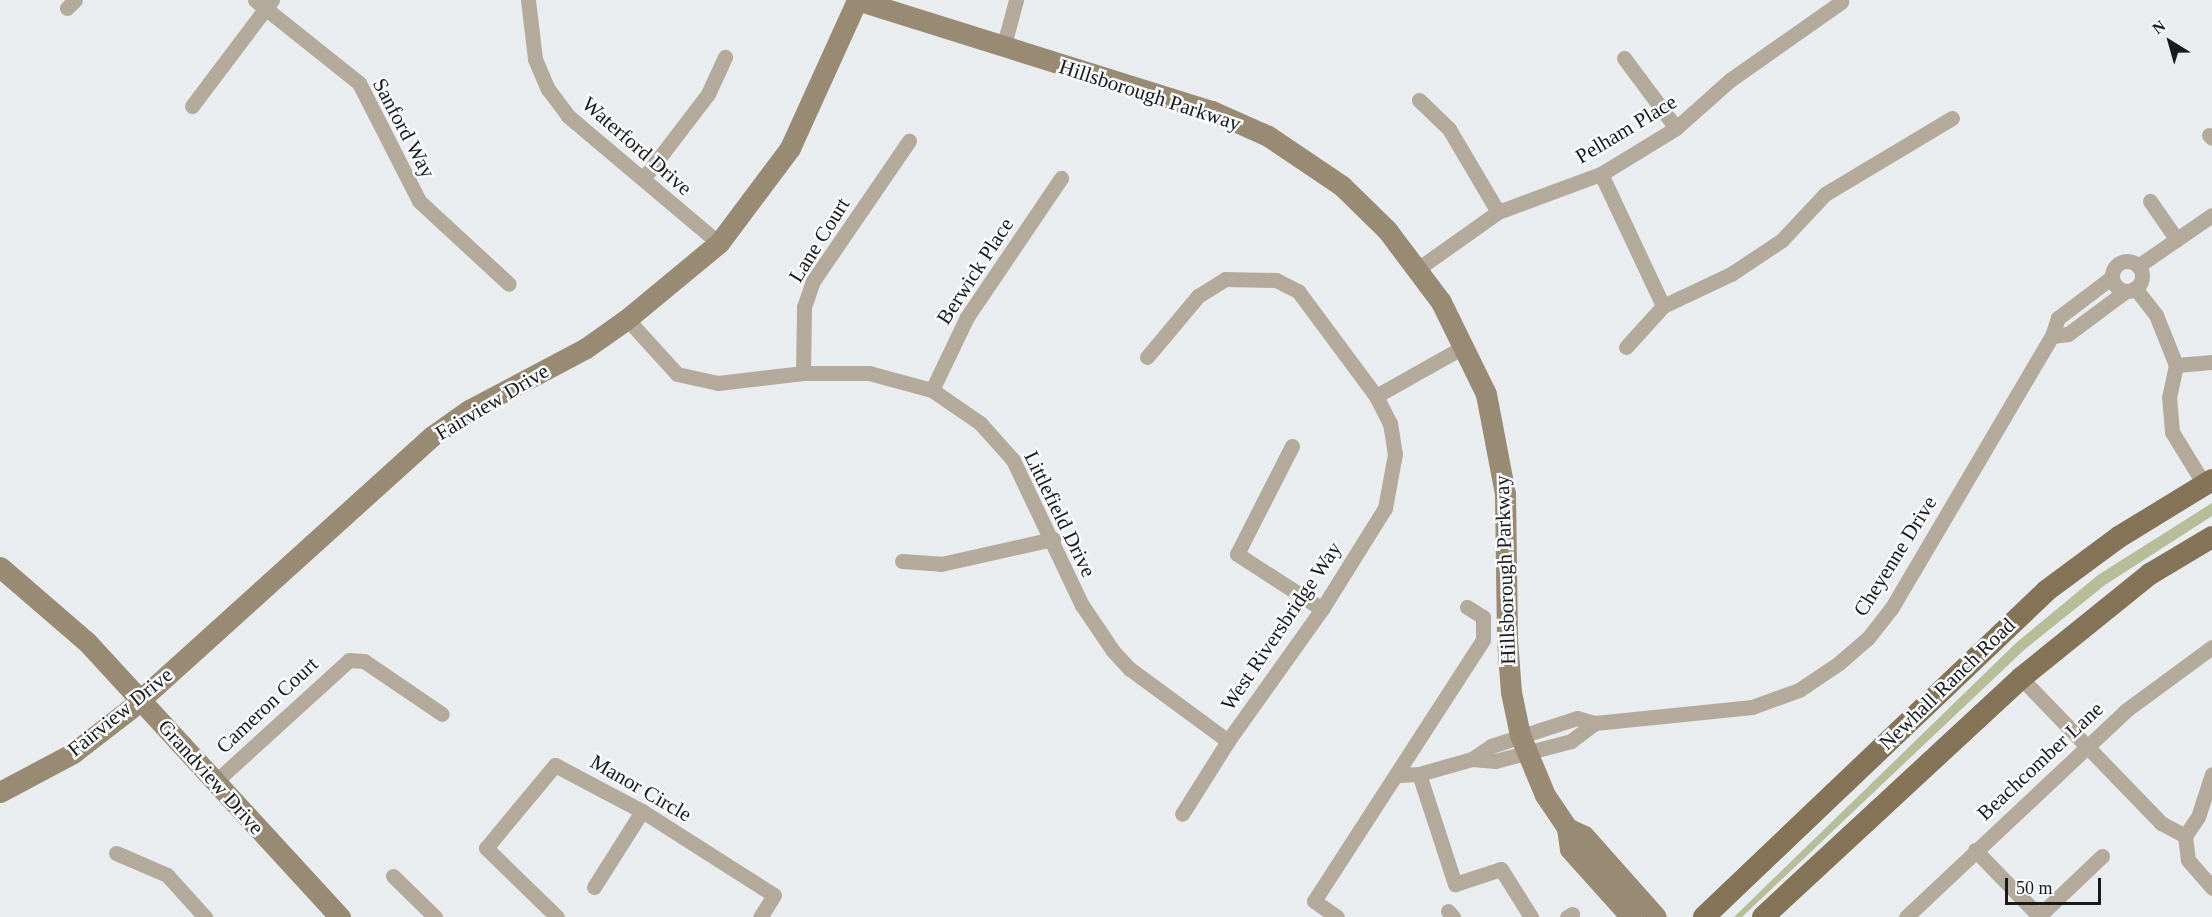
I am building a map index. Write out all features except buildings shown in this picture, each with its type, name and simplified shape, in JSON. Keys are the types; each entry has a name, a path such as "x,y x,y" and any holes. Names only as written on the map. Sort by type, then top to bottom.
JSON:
{"main road":[{"name":"Newhall Ranch Road","path":"1704,917 2046,591 2119,537 2208,482"},
{"name":"Newhall Ranch Road","path":"1763,917 2021,678 2150,574 2212,537"}],"street":[{"name":"Waterford Drive","path":"528,0 535,59 548,89 568,116 719,243"},
{"name":"Hillsborough Parkway","path":"857,0 1003,48 1212,111 1268,136 1342,186 1387,230 1419,268 1465,346 1486,394 1505,494 1507,640 1511,692 1524,744 1545,795 1567,828 1570,849 1631,917"},
{"name":"Fairview Drive","path":"0,792 73,753 141,699 432,436 469,410 586,348 627,319 719,243 790,148 857,0"},
{"path":"1003,48 1016,0"},
{"name":"Pelham Place","path":"1419,268 1498,212 1601,174 1676,128 1730,80 1842,2"},
{"path":"192,106 264,3"},
{"name":"Sanford Way","path":"264,3 359,83 419,201 509,284"},
{"path":"643,179 708,94 725,57"},
{"path":"1624,58 1676,128"},
{"path":"1419,100 1449,129 1498,212"},
{"path":"1626,347 1663,306 1731,274 1782,240 1825,194 1952,118"},
{"name":"Lane Court","path":"803,373 804,307 813,281 909,141"},
{"path":"1601,174 1663,306"},
{"name":"Berwick Place","path":"932,390 967,317 1061,178"},
{"path":"2150,201 2177,240"},
{"path":"2208,482 2172,432 2169,397 2176,365 2156,315 2130,290 2117,286 2112,277 2121,262 2138,266 2212,215"},
{"path":"2052,336 2068,334 2130,290 2141,280 2138,266"},
{"name":"Cheyenne Drive","path":"1524,744 1577,718 1595,723 1752,706 1799,690 1839,663 1868,638 1891,609 2052,336 2058,318 2112,277"},
{"path":"1147,357 1198,296 1225,279 1276,280 1298,291 1376,396 1465,346"},
{"name":"Littlefield Drive","path":"627,319 677,374 718,383 803,373 870,372 932,390 980,423 1013,460 1053,539 1082,605 1113,651 1130,669 1228,741"},
{"path":"2176,365 2212,362"},
{"name":"West Riversbridge Way","path":"1182,814 1228,741 1322,609 1384,508 1395,454 1390,423 1376,396"},
{"path":"1292,446 1237,554 1322,609"},
{"path":"902,561 941,564 1053,539"},
{"name":"Grandview Drive","path":"0,567 48,604 141,699 340,917"},
{"path":"1336,917 1314,901 1399,775 1483,640 1483,617 1467,607"},
{"name":"Beachcomber Lane","path":"1910,916 1975,850 2125,711 2212,647"},
{"name":"Cameron Court","path":"215,782 349,660 364,662 442,714"},
{"path":"2021,678 2161,823 2185,836"},
{"path":"1399,775 1419,774 1472,759 1495,761 1524,744 1571,741 1595,723"},
{"name":"Manor Circle","path":"557,917 486,848 555,765 642,811 774,895 760,917"},
{"path":"1419,774 1455,884 1501,869 1531,917"},
{"path":"2212,774 2198,817 2185,836 2188,860 2212,888"},
{"path":"594,887 642,811"},
{"name":"Hillsborough Parkway","path":"1567,828 1584,836 1656,917"},
{"path":"1975,850 2039,917 2102,856"},
{"path":"116,853 167,875 205,917"},
{"path":"393,876 435,917"}],"green space":[{"path":"2212,503 2212,516 2105,585 2024,650 1742,917 1734,917 2016,643 2098,575"}]}
